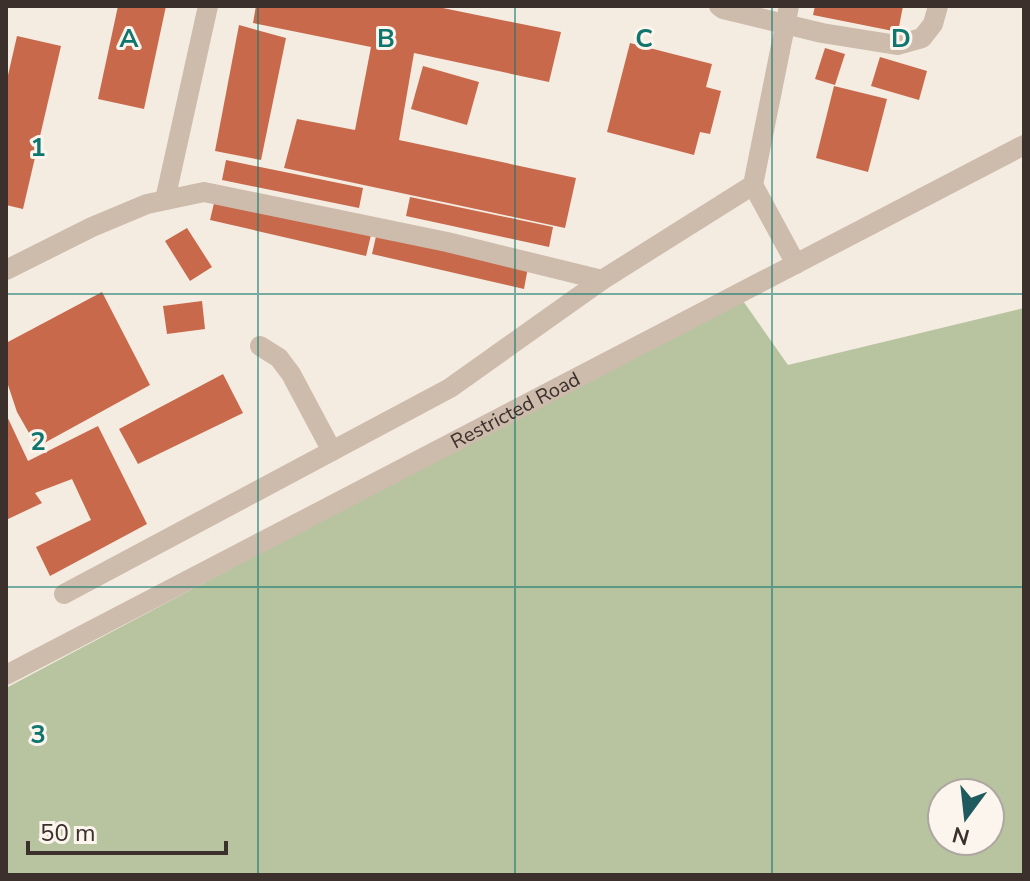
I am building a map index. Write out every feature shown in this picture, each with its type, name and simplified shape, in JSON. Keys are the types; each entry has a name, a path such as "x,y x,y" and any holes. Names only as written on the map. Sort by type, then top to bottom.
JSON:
{"street":[{"path":"165,200 208,6"},
{"path":"719,6 723,9 787,15 822,33 897,45 922,38 933,24 938,6"},
{"path":"787,15 753,185 796,264"},
{"name":"Restricted Road","path":"6,675 1024,145"},
{"path":"64,594 450,388 602,280 753,185"},
{"path":"6,270 92,227 147,204 204,192 447,242 602,280"},
{"path":"260,346 279,358 291,374 332,451"}],"green space":[{"path":"741,298 788,365 1024,308 1024,875 6,875 6,688"}],"building":[{"path":"118,6 166,6 144,109 98,99"},
{"path":"256,6 433,6 561,32 549,82 414,53 399,140 576,178 565,228 284,168 297,119 355,130 371,47 253,23"},
{"path":"815,6 903,6 898,32 813,15"},
{"path":"239,25 286,38 261,160 215,151"},
{"path":"17,36 61,46 23,209 6,205 6,84"},
{"path":"630,43 712,64 706,87 721,91 710,134 700,132 694,155 607,132"},
{"path":"825,48 845,54 835,85 815,79"},
{"path":"880,57 927,71 919,100 871,86"},
{"path":"423,66 479,82 467,125 411,109"},
{"path":"834,86 887,99 868,172 816,158"},
{"path":"226,160 363,188 359,208 222,180"},
{"path":"410,197 553,227 549,247 406,216"},
{"path":"215,199 371,235 366,256 210,220"},
{"path":"187,228 212,267 190,281 165,241"},
{"path":"377,232 528,267 524,289 372,254"},
{"path":"102,292 150,385 37,447 17,412 6,379 6,343"},
{"path":"202,301 205,329 167,334 163,306"},
{"path":"223,374 243,413 138,464 119,429"},
{"path":"6,414 28,461 98,426 147,524 50,576 36,547 91,520 72,479 35,493 42,503 6,520"}]}
